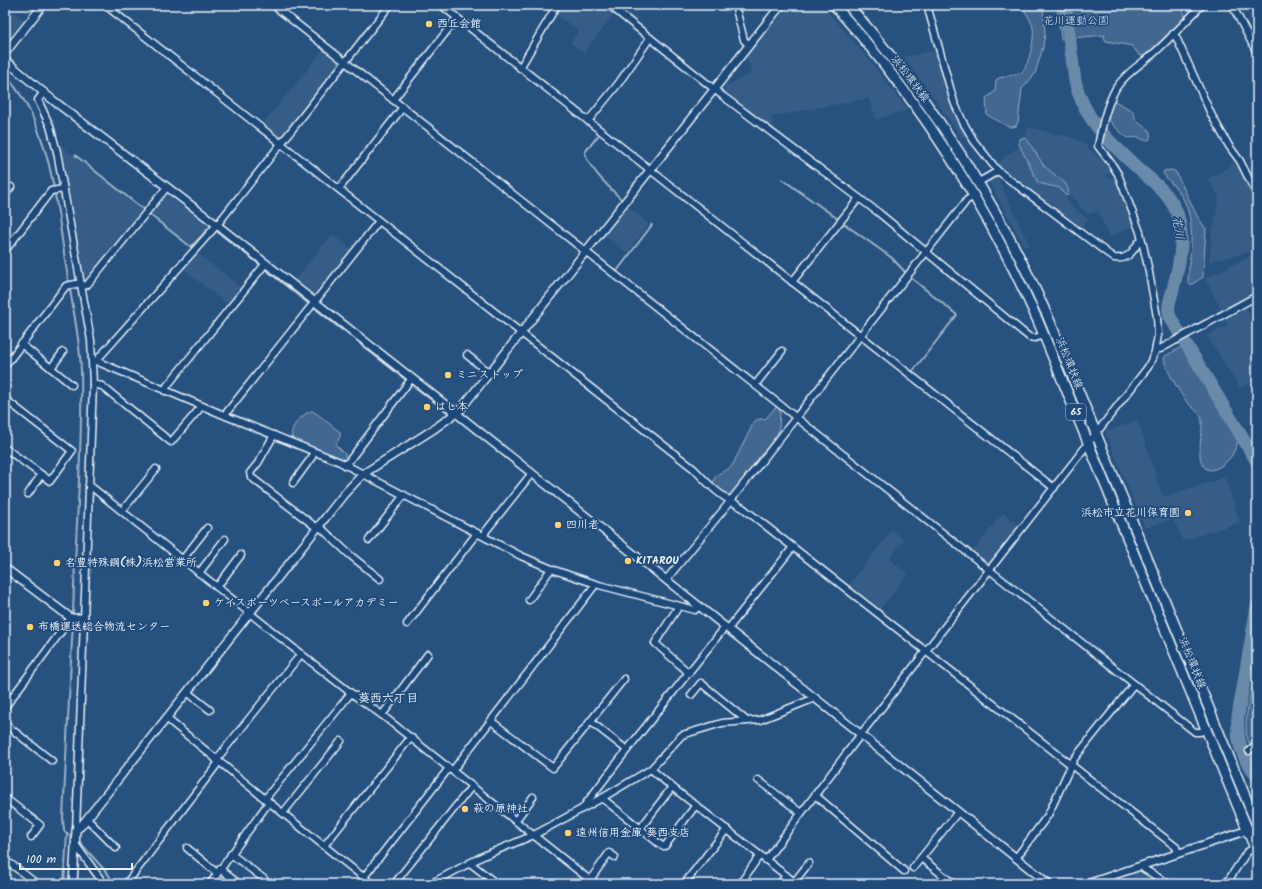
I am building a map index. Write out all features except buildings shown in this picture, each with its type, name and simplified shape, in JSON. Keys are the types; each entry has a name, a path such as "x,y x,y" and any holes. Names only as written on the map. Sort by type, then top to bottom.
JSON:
{"main road":[{"name":"浜松環状線","path":"834,5 872,49 913,102 945,148 974,196 1020,280 1256,851"},
{"name":"浜松環状線","path":"848,5 880,42 915,87 944,128 978,182 1011,240 1039,296 1257,826"}],"street":[{"path":"5,53 43,5"},
{"path":"105,5 694,469 711,488 743,508 1071,764 1176,847 1178,853"},
{"path":"273,5 1195,732 1206,730"},
{"path":"94,361 217,224 390,5"},
{"path":"441,5 1054,488"},
{"path":"520,68 557,5"},
{"path":"609,5 714,88 859,198 1029,337 1034,338 1044,335"},
{"path":"735,5 744,40 749,45"},
{"path":"76,830 87,819 345,493 363,474 434,429 461,408 781,5"},
{"path":"927,5 958,112 974,140 998,170 1114,258 1119,259 1129,256 1138,243 1142,242"},
{"path":"766,860 861,734 1144,375 1152,360 1156,348 1158,326 1148,267 1140,232 1118,174 1111,162 1098,146 1103,121 1110,101 1121,81 1132,70 1155,52 1202,5"},
{"path":"1232,5 1257,53"},
{"path":"393,100 457,18"},
{"path":"1173,34 1176,37 1212,116 1240,161 1257,195"},
{"path":"588,121 618,84 650,38"},
{"path":"5,60 44,92 217,224 1049,884"},
{"path":"44,92 38,100 53,135 94,361 73,884"},
{"path":"338,189 403,107"},
{"path":"978,182 998,170"},
{"path":"5,195 11,187"},
{"path":"5,366 66,286 80,284 88,285 167,187"},
{"path":"5,251 52,191 62,189"},
{"path":"666,580 967,200 974,196"},
{"path":"792,282 859,198"},
{"path":"226,416 232,406 379,221"},
{"path":"165,391 167,386 266,263"},
{"path":"1156,348 1160,349 1257,296"},
{"path":"21,344 72,386"},
{"path":"756,385 782,351"},
{"path":"50,368 63,352"},
{"path":"467,355 489,373"},
{"path":"94,361 346,466 521,556 551,569 596,584 679,606 695,610 699,606"},
{"path":"346,466 412,378"},
{"path":"93,384 102,386 171,442 202,406"},
{"path":"5,399 72,451 50,481 5,448"},
{"path":"274,436 262,457 250,473 251,477 318,527 380,579"},
{"path":"293,483 314,452"},
{"path":"122,511 156,470"},
{"path":"484,536 486,531 532,473"},
{"path":"28,494 41,475"},
{"path":"89,485 301,654 382,714 596,884"},
{"path":"369,540 404,495"},
{"path":"183,560 207,528"},
{"path":"407,624 477,533"},
{"path":"199,573 225,539"},
{"path":"583,807 689,673 793,547"},
{"path":"217,587 241,555"},
{"path":"5,568 71,618 84,618"},
{"path":"529,600 551,569"},
{"path":"364,877 491,721 596,584"},
{"path":"679,606 654,644 689,673"},
{"path":"5,707 71,618"},
{"path":"126,884 218,761 301,654"},
{"path":"382,714 428,654"},
{"path":"491,721 553,768 624,679"},
{"path":"691,695 701,683 747,721"},
{"path":"1016,858 1048,815 1074,759 1134,684"},
{"path":"187,692 210,710"},
{"path":"210,884 267,801 352,693"},
{"path":"432,884 470,863 534,835 651,769 682,735 722,722 760,720 815,698"},
{"path":"166,718 267,801 372,884"},
{"path":"590,721 627,750"},
{"path":"5,724 52,761"},
{"path":"324,846 411,737"},
{"path":"283,813 341,741"},
{"path":"1250,751 1257,744"},
{"path":"651,769 796,883 808,863"},
{"path":"758,780 801,813"},
{"path":"394,884 472,786"},
{"path":"640,829 672,787"},
{"path":"815,796 904,871"},
{"path":"516,820 533,797"},
{"path":"5,798 40,825 31,837"},
{"path":"602,798 662,846 665,846 696,805"},
{"path":"913,868 958,812"},
{"path":"87,819 116,848"},
{"path":"1086,884 1257,826"},
{"path":"684,884 727,829"},
{"path":"75,844 104,884"},
{"path":"187,848 239,884"},
{"path":"1226,884 1247,852 1256,851"},
{"path":"590,880 609,853 615,857"},
{"path":"231,854 264,880"},
{"path":"743,883 760,854"},
{"path":"921,858 954,884"},
{"path":"470,863 497,884"},
{"path":"11,864 38,884"},
{"path":"1143,865 1144,869 1169,884"},
{"path":"780,884 786,875"}],"shaded area":[{"path":"5,5 25,21 11,39 5,42"},
{"path":"560,5 604,5 615,13 584,53 570,43 579,31 555,14"},
{"path":"786,5 822,5 865,55 908,110 876,120 869,98 771,117 774,131 727,95 724,86 753,73 745,56"},
{"path":"324,49 339,61 340,64 282,138 279,138 262,125"},
{"path":"937,50 952,103 967,135 962,138 903,57"},
{"path":"1028,127 1074,138 1082,142 1100,159 1102,158 1113,172 1106,174 1108,179 1115,177 1133,226 1109,237 1098,211 1088,215 1070,195 1068,186 1044,166 1025,136"},
{"path":"60,145 144,211 87,281 84,281"},
{"path":"1020,146 1038,183 1060,188 1070,204 1089,220 1079,229 997,165 1006,156"},
{"path":"1238,161 1257,200 1257,227 1252,251 1209,262 1212,228 1214,226 1219,197 1208,179"},
{"path":"994,176 997,176 1029,245 1025,247 988,180"},
{"path":"168,193 210,225 191,246 150,213 165,194"},
{"path":"627,206 649,224 627,253 604,235"},
{"path":"332,234 352,250 317,295 314,295 295,280"},
{"path":"196,252 242,288 228,305 182,268"},
{"path":"1257,253 1257,291 1221,310 1205,278"},
{"path":"1245,306 1257,326 1257,379 1240,388 1207,336 1228,326 1224,318"},
{"path":"1138,420 1163,497 1225,477 1240,522 1183,541 1173,519 1145,528 1105,431 1108,428 1110,430"},
{"path":"1003,513 1020,526 990,564 987,564 972,552"},
{"path":"892,530 904,540 889,559 908,574 879,611 848,586"},
{"path":"1142,870 1166,884 1129,884 1135,872"}],"green space":[{"path":"1021,5 1043,5 1045,34 1043,47 1035,74 1022,89 1018,122 1016,126 1009,127 987,115 986,98 995,92 996,80 1021,73 1027,64 1031,52 1033,28"},
{"name":"花川運動公園","path":"1057,5 1180,5 1185,14 1183,19 1153,50 1143,56 1139,55 1132,46 1106,41 1104,38 1105,35 1061,39"},
{"path":"1115,101 1133,111 1136,120 1149,130 1149,140 1144,140 1138,137 1128,138 1112,124 1109,119 1109,112"},
{"path":"1021,138 1027,139 1044,166 1066,184 1069,192 1067,196 1060,188 1038,183 1019,144 1019,140"},
{"path":"1172,170 1176,172 1197,216 1206,229 1203,277 1191,285 1188,283 1191,227 1186,206 1181,195 1163,173 1164,171"},
{"path":"1181,347 1186,350 1238,439 1235,450 1228,460 1220,467 1214,469 1209,470 1201,461 1201,417 1183,397 1172,379 1164,361 1164,357"},
{"path":"778,407 780,410 779,429 776,438 732,494 727,495 713,485 715,477 732,466 754,422 758,419 765,419 775,408"},
{"path":"312,411 340,432 336,445 345,454 346,458 344,460 295,441 292,437 293,428 299,419 308,412"},
{"path":"1256,674 1257,739 1252,743 1249,743 1246,720 1254,676"}],"waterway":[{"name":"花川","path":"1065,5 1075,81 1085,109 1110,142 1162,190 1171,201 1177,213 1181,231 1181,249 1169,305 1170,317 1257,462"},
{"path":"5,76 22,97 33,117 48,160 57,204 76,321 81,371 81,432 73,616"},
{"path":"598,136 585,152 586,158 600,178 622,200"},
{"path":"75,155 144,210"},
{"path":"782,179 838,219"},
{"path":"149,214 191,247 210,227"},
{"path":"843,223 892,258 905,272"},
{"path":"617,271 651,225"},
{"path":"216,231 259,264"},
{"path":"266,270 309,304"},
{"path":"910,277 957,315 912,372"},
{"path":"1218,313 1257,292"},
{"path":"317,310 342,330"},
{"path":"1196,325 1205,320"},
{"path":"360,344 406,380"},
{"path":"411,384 447,412"},
{"name":"花川","path":"1241,435 1246,437"},
{"name":"花川","path":"1257,606 1238,716 1238,733 1241,748 1247,763 1257,776"},
{"path":"73,620 63,818 64,831 73,837"},
{"path":"64,884 67,833"},
{"path":"77,839 108,874 114,884"}],"place":[{"name":"西丘会館","path":"429,24"},
{"name":"ミニストップ","path":"448,375"},
{"name":"はし本","path":"427,407"},
{"name":"浜松市立花川保育園","path":"1188,513"},
{"name":"四川老","path":"558,525"},
{"name":"KITAROU","path":"628,561"},
{"name":"名豊特殊鋼(株)浜松営業所","path":"57,563"},
{"name":"ケイスポーツベースボールアカデミー","path":"206,603"},
{"name":"布橋運送総合物流センター","path":"30,627"},
{"name":"萩の原神社","path":"465,809"},
{"name":"遠州信用金庫 葵西支店","path":"568,833"}],"district":[{"name":"葵西六丁目","path":"388,698"}]}
